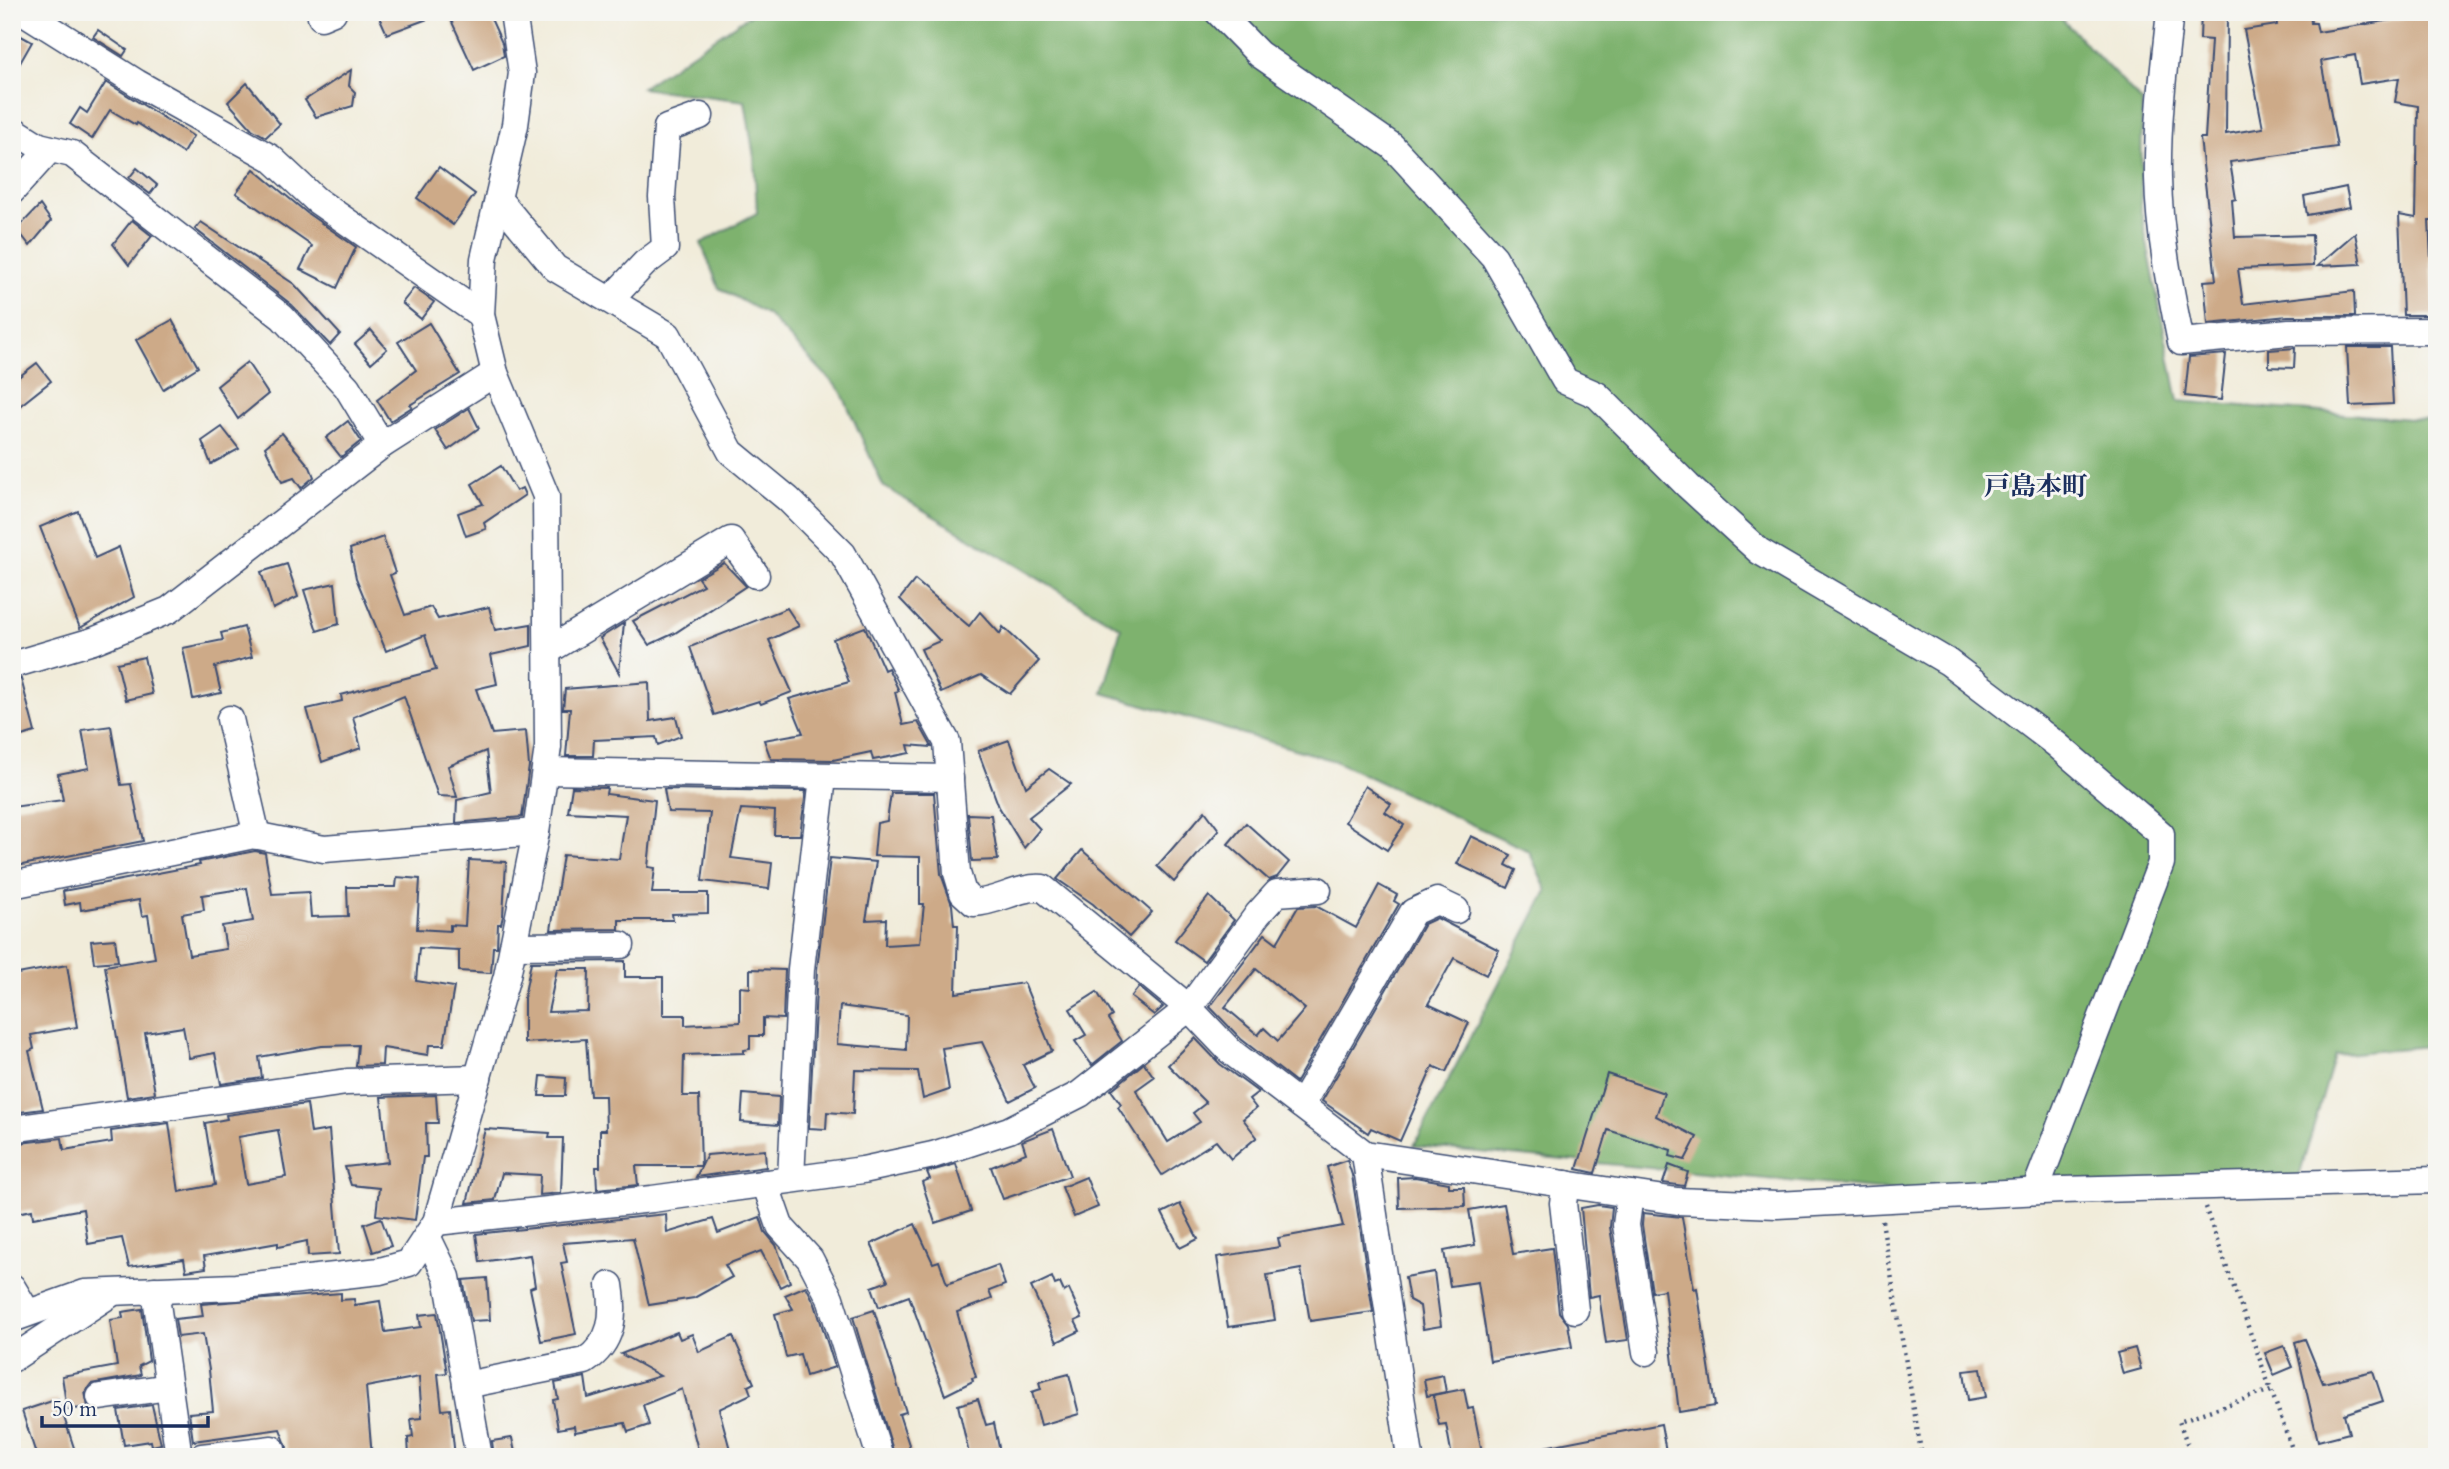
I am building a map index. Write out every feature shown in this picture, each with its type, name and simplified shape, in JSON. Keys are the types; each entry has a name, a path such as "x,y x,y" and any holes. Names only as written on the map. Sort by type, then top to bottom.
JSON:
{"street":[{"path":"24,12 137,83 271,158 316,200 395,252 481,315"},
{"path":"12,1287 19,1316 85,1293 236,1287 380,1271 409,1263 432,1230 478,1078 513,946 536,832 548,747 546,495 495,373 481,315 484,259 515,125 522,73 513,12"},
{"path":"1218,12 1259,54 1392,146 1494,257 1565,381 1597,396 1688,486 1759,551 1948,663 2056,744 2161,834 2161,863 2035,1191"},
{"path":"2170,12 2160,105 2158,179 2167,274 2181,342 2289,332 2437,331"},
{"path":"610,300 645,263 665,248 662,197 667,128 700,116"},
{"path":"12,129 39,146 72,154 169,226 282,317 347,387 382,445"},
{"path":"12,191 50,149"},
{"path":"499,200 555,268 668,335 731,452 788,499 843,554 947,742 957,873 963,893 974,903 986,902 1030,887 1043,888 1189,1008 1230,1051 1365,1154 1677,1201 1777,1205 2035,1191 2437,1180"},
{"path":"12,665 93,641 169,610 382,445 495,373"},
{"path":"549,650 731,540 756,575"},
{"path":"230,719 257,836"},
{"path":"545,771 950,778"},
{"path":"791,1179 801,969 823,777"},
{"path":"12,885 257,836 324,849 536,832"},
{"path":"432,1230 863,1170 933,1155 1041,1116 1080,1094 1189,1008 1270,899 1286,890 1318,890"},
{"path":"1301,1105 1413,912 1437,901 1456,910"},
{"path":"513,946 621,945"},
{"path":"12,1129 347,1082 478,1078"},
{"path":"1365,1154 1410,1457"},
{"path":"765,1183 779,1226 810,1259 830,1298 880,1457"},
{"path":"1566,1184 1563,1203 1574,1310"},
{"path":"1630,1194 1626,1225 1646,1352"},
{"path":"432,1230 447,1277 479,1457"},
{"path":"466,1385 585,1361 596,1353 612,1326 611,1284"},
{"path":"155,1290 179,1457"},
{"path":"12,1359 113,1292"},
{"path":"100,1397 169,1387"},
{"path":"202,1457 272,1448"}],"path":[{"path":"2197,1186 2295,1457"},
{"path":"1878,1199 1924,1457"},
{"path":"2192,1457 2179,1421 2270,1390"}],"green space":[{"path":"754,12 2053,12 2142,102 2141,212 2178,401 2437,421 2437,1045 2335,1055 2297,1183 1960,1197 1414,1146 1547,891 1529,851 1335,761 1103,693 1121,628 883,486 841,391 768,315 719,288 701,243 757,213 754,157 745,101 641,88"}],"building":[{"path":"377,12 441,12 441,14 387,34"},
{"path":"468,12 488,12 502,43 504,56 474,70 451,20"},
{"path":"2201,12 2227,12 2226,134 2263,128 2244,30 2277,25 2275,12 2310,12 2311,23 2316,23 2318,32 2410,17 2409,12 2434,12 2437,27 2437,221 2429,221 2434,315 2403,315 2399,215 2416,218 2418,106 2395,102 2399,78 2360,84 2355,55 2321,61 2337,147 2230,162 2236,199 2232,200 2235,237 2312,235 2313,266 2238,269 2243,304 2354,291 2355,316 2288,316 2208,324 2204,281 2216,280 2200,138 2205,138 2211,40 2200,39"},
{"path":"98,30 127,50 123,56 93,37"},
{"path":"12,31 32,42 12,77"},
{"path":"351,70 349,86 355,92 353,106 316,117 305,100"},
{"path":"106,82 193,136 183,153 137,123 136,125 110,110 92,139 70,124 80,108 87,113"},
{"path":"247,83 280,124 266,137 252,129 228,102"},
{"path":"439,167 475,194 453,225 417,198"},
{"path":"137,168 157,185 150,194 129,178"},
{"path":"254,169 307,213 356,247 337,288 300,269 312,246 236,193"},
{"path":"2346,187 2350,207 2307,215 2304,196"},
{"path":"40,205 51,221 30,246 17,229"},
{"path":"132,220 152,236 129,265 113,244"},
{"path":"201,222 294,284 340,334 330,345 292,305 195,229"},
{"path":"2355,233 2361,264 2317,266"},
{"path":"414,288 434,302 421,319 402,303"},
{"path":"172,320 198,367 163,389 136,340"},
{"path":"429,323 460,374 410,405 412,407 390,421 377,400 416,370 398,342"},
{"path":"371,330 387,349 371,363 355,344"},
{"path":"2347,347 2390,347 2393,404 2350,406"},
{"path":"2295,348 2294,368 2269,367 2269,350"},
{"path":"2226,354 2221,400 2185,396 2189,357"},
{"path":"247,362 268,394 238,419 217,386"},
{"path":"37,363 51,381 12,412 12,382"},
{"path":"469,408 479,428 448,450 435,430"},
{"path":"348,421 361,441 341,457 326,438"},
{"path":"222,427 239,449 211,464 202,441"},
{"path":"282,433 310,467 314,477 301,488 294,478 282,482 265,447"},
{"path":"501,466 516,491 522,488 525,495 484,523 486,529 466,536 458,513 483,504 472,484"},
{"path":"78,511 95,558 119,547 134,597 80,628 40,527"},
{"path":"383,537 395,573 390,575 405,615 431,607 438,619 489,607 495,630 531,624 531,646 491,655 497,684 476,689 492,734 526,731 529,766 522,817 456,823 457,800 491,792 486,751 448,766 457,797 438,796 404,696 353,717 361,748 322,762 307,709 342,701 341,695 436,670 425,635 386,651 356,578 350,549"},
{"path":"724,563 746,586 675,633 649,645 633,621 703,585 698,578"},
{"path":"287,564 298,597 273,609 261,572"},
{"path":"915,580 969,626 980,612 1000,634 1003,627 1039,661 1010,694 981,675 941,693 921,649 940,641 900,599"},
{"path":"335,583 339,624 317,631 304,590"},
{"path":"787,608 799,626 769,640 792,692 761,704 759,701 714,715 690,647"},
{"path":"624,623 619,673 600,638"},
{"path":"244,627 252,657 215,667 221,693 193,699 183,648 223,640 221,633"},
{"path":"865,627 884,670 888,668 899,691 895,692 903,725 918,722 932,747 908,745 910,753 873,760 871,752 833,760 771,759 764,740 803,733 789,699 849,682 833,639"},
{"path":"144,657 152,694 126,700 117,663"},
{"path":"21,679 35,732 12,739 12,680"},
{"path":"649,682 650,721 676,717 681,736 658,745 656,737 594,740 593,756 566,756 570,709 563,709 565,689"},
{"path":"111,726 121,785 131,784 143,841 12,867 12,807 63,800 58,774 89,768 82,730"},
{"path":"1009,740 1026,787 1049,769 1071,784 1029,817 1040,829 1024,848 999,807 978,751"},
{"path":"1365,786 1391,804 1385,812 1404,825 1387,850 1345,822"},
{"path":"572,787 607,788 606,794 655,800 648,867 655,868 652,893 708,893 708,913 672,914 673,920 619,920 619,929 551,930 563,855 619,859 626,815 568,812"},
{"path":"664,789 806,791 800,835 774,835 775,811 741,809 731,858 772,863 769,889 702,881 710,813 668,812"},
{"path":"891,793 934,793 941,874 952,905 954,925 958,925 956,993 1024,983 1052,1051 1023,1065 1035,1088 1010,1101 982,1042 942,1048 949,1090 923,1099 918,1071 855,1070 853,1114 827,1112 826,1129 809,1128 817,970 830,858 876,862 866,920 886,919 885,945 920,943 924,904 920,904 920,857 874,856 877,823 887,821","holes":["840,1006 907,1015 906,1050 837,1044"]},
{"path":"1205,811 1219,830 1174,882 1157,866"},
{"path":"968,814 991,815 998,860 972,861"},
{"path":"1246,823 1289,862 1277,877 1269,880 1228,844"},
{"path":"1471,836 1511,855 1506,865 1516,870 1508,888 1457,864"},
{"path":"1082,850 1152,912 1129,937 1093,904 1057,879"},
{"path":"255,851 265,853 272,894 309,892 311,917 348,916 347,887 396,887 397,877 420,879 417,929 450,931 450,925 465,926 469,860 506,862 503,916 501,924 498,924 497,947 493,947 491,973 459,971 459,950 419,948 416,981 454,987 444,1045 429,1045 428,1055 383,1048 382,1065 356,1066 358,1045 322,1046 259,1057 262,1078 221,1084 215,1053 189,1058 183,1027 145,1033 155,1093 127,1097 105,966 155,958 148,915 142,916 139,900 81,910 80,902 65,905 63,891 200,865 199,862","holes":["247,888 253,921 222,926 226,949 189,955 182,914 204,910 202,895"]},
{"path":"1379,885 1397,895 1394,901 1399,904 1296,1082 1241,1039 1210,1007 1265,934 1277,943 1298,907 1316,906 1356,928","holes":["1256,969 1305,1009 1278,1041 1264,1028 1258,1035 1225,1007"]},
{"path":"1209,896 1234,920 1204,961 1175,940"},
{"path":"1437,918 1499,950 1486,975 1454,958 1428,1004 1469,1023 1446,1072 1433,1066 1400,1141 1371,1128 1368,1133 1322,1101 1424,924"},
{"path":"115,939 118,961 94,963 91,941"},
{"path":"625,961 625,977 663,977 663,1015 685,1015 685,1025 740,1022 740,987 750,988 750,969 785,970 783,1019 763,1018 763,1036 750,1036 750,1049 744,1050 744,1053 684,1055 683,1096 699,1096 701,1166 636,1166 638,1185 597,1189 596,1167 600,1167 600,1130 606,1130 605,1096 590,1096 586,1039 524,1043 524,998 531,962","holes":["557,969 589,969 588,1011 548,1012"]},
{"path":"67,965 77,1027 31,1035 34,1049 29,1051 43,1109 12,1113 12,975"},
{"path":"1139,987 1163,1007 1154,1015 1131,997"},
{"path":"1097,992 1112,1016 1108,1019 1122,1041 1092,1065 1075,1041 1086,1035 1070,1009"},
{"path":"1195,1038 1220,1064 1258,1092 1249,1099 1256,1108 1243,1119 1257,1137 1231,1159 1216,1141 1162,1175 1118,1107 1121,1104 1111,1090 1144,1063 1154,1077 1136,1090 1168,1142 1200,1122 1193,1113 1206,1103 1168,1065"},
{"path":"1607,1074 1664,1093 1656,1116 1697,1137 1685,1160 1670,1156 1671,1150 1608,1130 1595,1173 1577,1169"},
{"path":"541,1076 566,1078 565,1096 539,1096"},
{"path":"743,1094 779,1097 778,1125 741,1122"},
{"path":"436,1095 438,1123 426,1123 427,1157 423,1157 415,1220 376,1215 379,1188 351,1185 345,1167 388,1162 381,1097"},
{"path":"307,1104 311,1133 329,1130 339,1254 308,1256 307,1241 278,1247 278,1243 204,1256 206,1268 186,1271 184,1259 129,1267 122,1238 88,1244 83,1209 33,1218 32,1210 12,1214 12,1144 62,1138 64,1150 112,1142 111,1131 169,1123 179,1192 215,1185 205,1123 227,1119 226,1115","holes":["278,1130 286,1177 246,1184 238,1137"]},
{"path":"485,1129 550,1133 549,1138 563,1138 561,1193 539,1195 540,1175 502,1173 495,1200 467,1203"},
{"path":"1053,1129 1070,1176 1003,1199 991,1167 1026,1153 1022,1141"},
{"path":"765,1150 766,1167 696,1177 707,1155"},
{"path":"1347,1160 1352,1175 1373,1312 1310,1321 1301,1269 1267,1275 1275,1320 1228,1327 1217,1257 1280,1247 1278,1238 1343,1226 1327,1167"},
{"path":"956,1164 971,1211 935,1223 922,1182 930,1179 927,1172"},
{"path":"1669,1165 1688,1172 1684,1186 1663,1183"},
{"path":"1086,1177 1098,1207 1074,1217 1062,1187"},
{"path":"1415,1177 1449,1183 1449,1187 1464,1187 1465,1206 1399,1208 1398,1178"},
{"path":"1180,1204 1198,1239 1180,1248 1162,1213"},
{"path":"1504,1204 1513,1254 1552,1248 1559,1312 1568,1324 1572,1347 1490,1361 1478,1282 1450,1286 1444,1251 1475,1245 1469,1210"},
{"path":"1598,1205 1612,1207 1610,1227 1628,1340 1606,1343 1599,1295 1589,1297 1581,1208"},
{"path":"1643,1213 1682,1217 1694,1289 1697,1288 1715,1406 1679,1412 1664,1290 1652,1292 1642,1225"},
{"path":"666,1214 667,1233 713,1219 718,1233 760,1217 765,1232 776,1245 790,1282 780,1287 761,1251 725,1265 732,1277 694,1298 649,1305 633,1238 563,1243 567,1262 561,1263 576,1334 541,1341 530,1288 535,1286 530,1255 480,1262 476,1234"},
{"path":"381,1218 391,1246 373,1252 364,1224"},
{"path":"915,1224 933,1263 939,1261 947,1284 998,1265 1005,1285 989,1291 992,1299 957,1312 976,1377 945,1395 909,1296 879,1307 872,1287 888,1281 871,1244"},
{"path":"1434,1272 1441,1326 1423,1329 1420,1306 1409,1300 1405,1277"},
{"path":"1052,1277 1055,1285 1060,1283 1064,1292 1069,1289 1082,1318 1075,1321 1080,1331 1057,1342 1031,1287"},
{"path":"487,1278 490,1320 471,1321 463,1280"},
{"path":"806,1286 815,1304 835,1367 806,1376 800,1354 786,1357 775,1314 793,1309 785,1295"},
{"path":"341,1293 341,1300 354,1299 355,1305 380,1301 385,1332 421,1327 419,1315 437,1313 447,1373 438,1374 442,1410 450,1409 455,1457 409,1457 408,1438 413,1437 411,1419 422,1418 419,1377 366,1387 372,1457 285,1457 287,1447 280,1429 193,1441 189,1413 213,1411 209,1370 203,1334 178,1337 175,1319 203,1316 201,1304"},
{"path":"142,1309 149,1361 139,1366 141,1375 91,1384 85,1392 88,1407 67,1410 62,1376 117,1366 110,1320 123,1318 122,1312"},
{"path":"874,1310 906,1412 899,1414 913,1457 895,1457 853,1317"},
{"path":"677,1332 680,1339 692,1334 699,1352 733,1336 754,1383 748,1386 751,1394 719,1409 732,1457 700,1457 682,1389 643,1405 649,1425 628,1432 625,1423 575,1432 574,1426 558,1429 553,1400 558,1399 555,1383 585,1377 588,1398 660,1376 621,1354"},
{"path":"2305,1339 2323,1383 2373,1371 2383,1401 2344,1414 2349,1433 2318,1441 2295,1342"},
{"path":"2284,1346 2293,1367 2274,1375 2265,1353"},
{"path":"2135,1348 2141,1369 2123,1374 2117,1353"},
{"path":"1981,1369 1986,1397 1968,1400 1964,1371"},
{"path":"1069,1374 1079,1414 1041,1425 1032,1392 1041,1389 1039,1382"},
{"path":"1443,1375 1446,1392 1427,1396 1424,1379"},
{"path":"1464,1389 1468,1409 1473,1408 1483,1457 1452,1457 1446,1424 1439,1425 1433,1395"},
{"path":"58,1399 77,1457 37,1457 22,1411"},
{"path":"978,1399 986,1425 994,1423 1001,1457 973,1457 969,1454 958,1405"},
{"path":"152,1405 161,1444 152,1446 151,1441 124,1445 118,1410"},
{"path":"1661,1424 1667,1457 1540,1457 1539,1448"},
{"path":"512,1438 516,1457 494,1457 492,1441"}],"district":[{"name":"戸島本町","path":"2036,486"}]}
